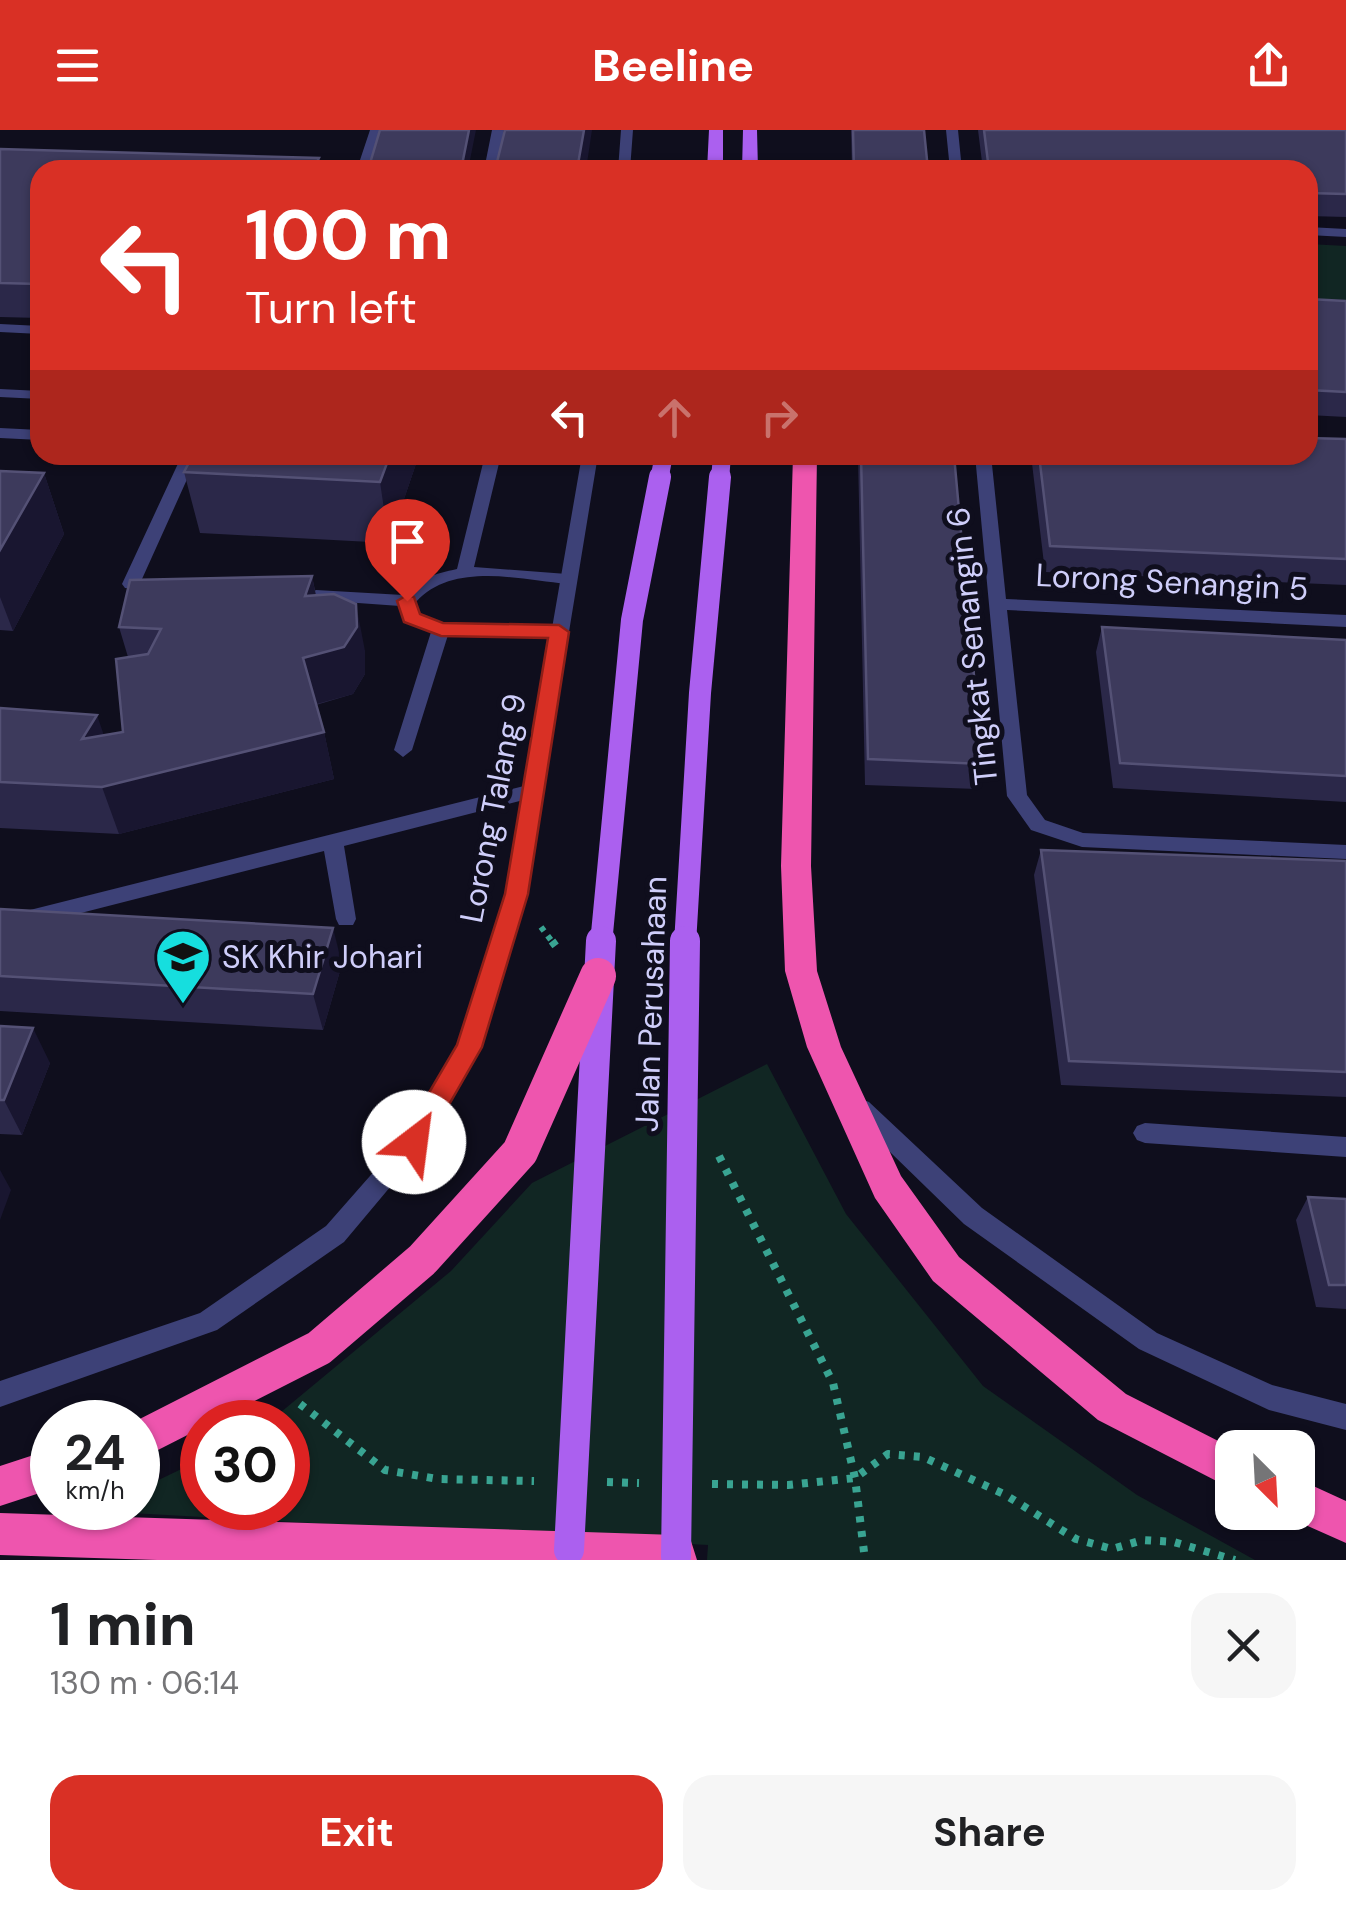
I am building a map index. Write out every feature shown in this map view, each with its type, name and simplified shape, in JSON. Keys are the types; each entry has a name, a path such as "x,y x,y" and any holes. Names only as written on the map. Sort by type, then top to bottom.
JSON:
{"highway":[{"path":"805,465 796,866 801,971 824,1047 888,1187 946,1268 1112,1406 1215,1460"},
{"path":"160,1429 319,1348 422,1260 520,1152 585,972"},
{"path":"0,1486 30,1476"},
{"path":"1315,1508 1346,1522"},
{"path":"0,1534 676,1558"}],"main road":[{"path":"716,130 716,160"},
{"path":"750,130 750,160"},
{"name":"Jalan Perusahaan","path":"569,1555 585,972 632,620 662,465"},
{"name":"Jalan Perusahaan","path":"676,1558 684,958 700,693 721,465"}],"street":[{"path":"366,160 376,130"},
{"path":"492,160 498,130"},
{"path":"624,160 626,130"},
{"path":"952,130 955,160"},
{"path":"1318,232 1346,233"},
{"path":"0,328 30,330"},
{"path":"0,392 30,394"},
{"path":"0,433 30,434"},
{"path":"170,586 131,584 185,465"},
{"path":"464,573 491,465"},
{"name":"Lorong Talang 9","path":"0,1394 208,1322 335,1234 414,1142 469,1047 516,894 588,465"},
{"name":"Tingkat Senangin 6","path":"983,465 1016,796 1038,825 1082,840 1346,852"},
{"path":"559,632 441,630 411,617 407,601 416,585 440,575 567,579"},
{"path":"289,594 407,601"},
{"name":"Lorong Senangin 5","path":"996,604 1346,621"},
{"path":"403,750 441,630"},
{"path":"27,918 532,792"},
{"path":"333,842 346,919"},
{"path":"849,1097 973,1216 1148,1342 1269,1397 1346,1418"},
{"path":"1145,1133 1346,1148"}],"path":[{"path":"516,894 585,972"},
{"path":"714,1149 725,1164 832,1383 855,1478 866,1560"}],"green space":[{"path":"1318,245 1346,246 1346,300 1318,299"},
{"path":"767,1064 846,1214 983,1386 1137,1495 1255,1560 707,1560 708,1545 310,1523 310,1400 296,1400 451,1271 532,1183"},
{"path":"180,1470 180,1516 160,1515 160,1479"}],"building":[{"path":"380,130 469,130 463,160 371,160"},
{"path":"505,130 584,130 579,160 498,160"},
{"path":"853,130 924,130 927,160 854,160"},
{"path":"984,130 1346,130 1346,194 1318,193 1318,160 988,160"},
{"path":"0,149 319,158 30,160 30,284 0,283"},
{"path":"1318,300 1346,301 1346,392 1318,390"},
{"path":"1318,438 1346,439 1346,559 1050,546 1040,465 1318,465"},
{"path":"188,465 386,465 380,482 184,472"},
{"path":"861,465 955,465 982,764 868,759"},
{"path":"0,471 44,473 0,550"},
{"path":"312,576 305,596 334,594 356,604 357,627 344,647 303,658 324,732 102,787 0,782 0,708 97,715 82,739 123,732 116,659 148,654 161,629 119,627 130,580"},
{"path":"1102,627 1346,640 1346,776 1120,763"},
{"path":"1041,850 1346,861 1346,1072 1069,1061"},
{"path":"0,909 333,928 313,994 0,976"},
{"path":"0,1026 33,1028 4,1100 0,1100"},
{"path":"1308,1197 1346,1199 1346,1285 1329,1285"}],"place":[{"name":"SK Khir Johari","path":"183,1006"}],"route":[{"path":"407,601 411,617 441,630 559,632 516,894 469,1047 414,1142"}]}
